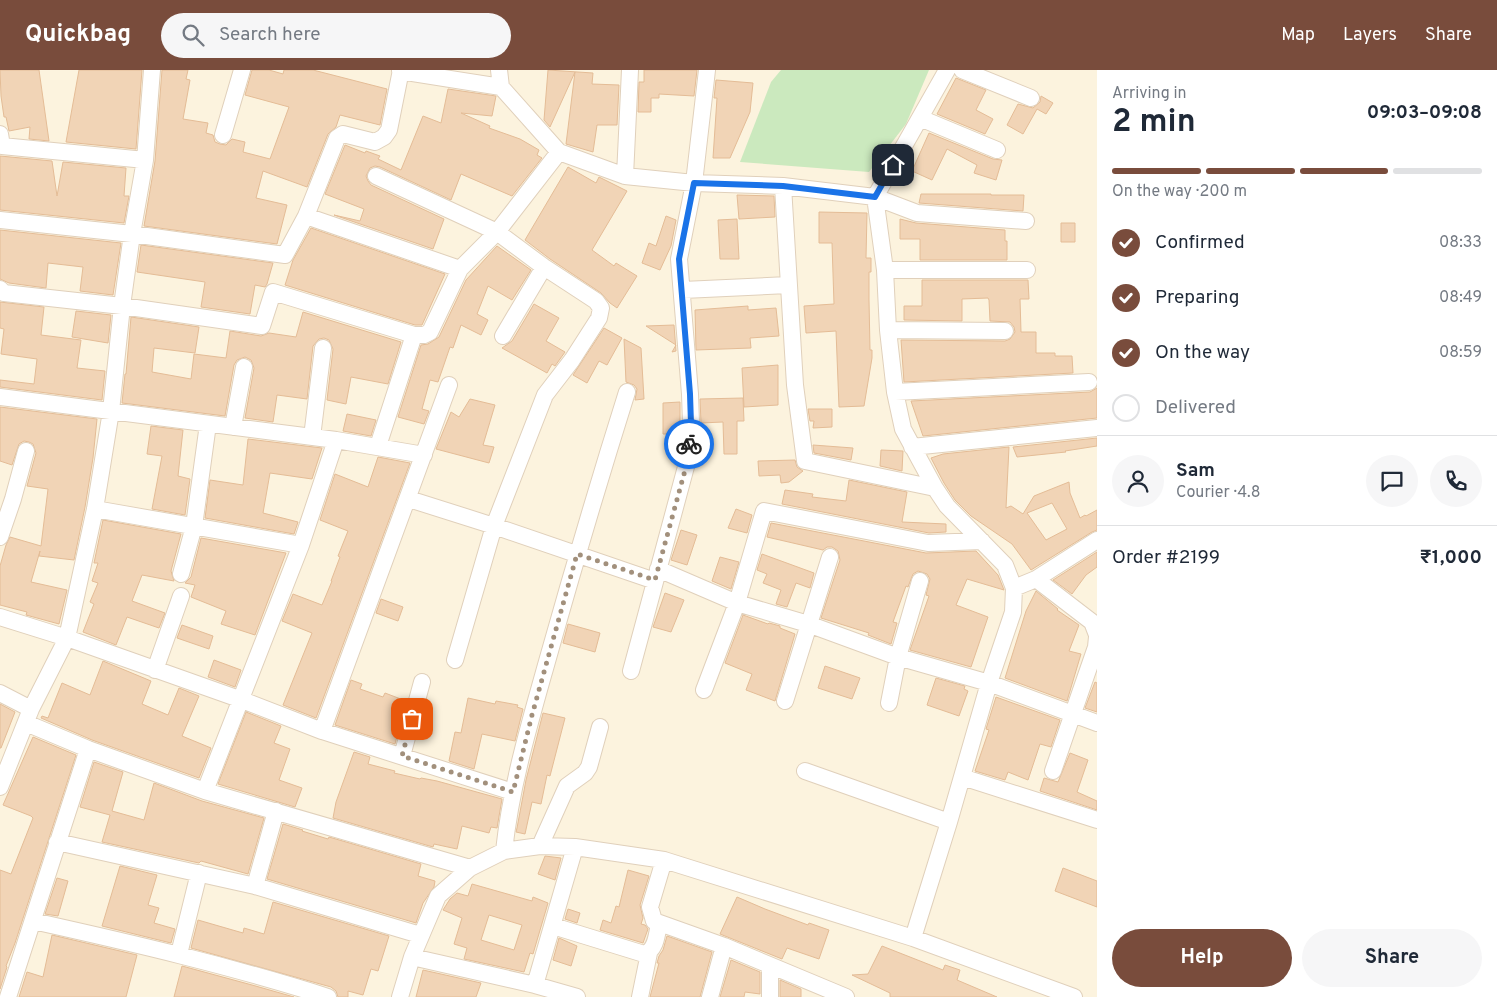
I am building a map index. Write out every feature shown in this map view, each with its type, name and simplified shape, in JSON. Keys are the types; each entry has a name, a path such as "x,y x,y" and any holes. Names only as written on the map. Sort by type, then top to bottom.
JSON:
{"street":[{"path":"0,787 28,716 67,638 95,509 111,411 132,234 145,160 152,70"},
{"path":"223,135 242,70"},
{"path":"499,70 500,87"},
{"path":"625,176 630,70"},
{"path":"631,671 687,463 691,424 683,290 679,259 694,183 707,70"},
{"path":"913,938 989,683 1013,612 1014,588 1005,565 947,506 934,488 903,429 895,392 884,270 875,197 947,70"},
{"path":"962,70 1031,98"},
{"path":"0,220 132,234 284,255 306,216 337,138 343,134 375,142 384,137 389,130 400,71 500,87 559,152 625,176 694,183 783,186 875,197 917,213 1026,221"},
{"path":"920,118 997,150"},
{"path":"1,142 145,160"},
{"path":"0,289 4,293 122,306 262,326 274,292 414,335 424,335 430,332 460,269 497,232 559,152"},
{"path":"376,176 497,232 544,267 596,301 601,308 600,318 572,360 545,395 494,526 455,660"},
{"path":"783,186 795,385 805,461 934,488"},
{"path":"306,216 460,269"},
{"path":"503,336 544,267"},
{"path":"884,270 1027,270"},
{"path":"683,290 788,285"},
{"path":"888,330 1005,330"},
{"path":"378,446 414,335"},
{"path":"312,437 323,348"},
{"path":"233,428 244,367"},
{"path":"895,392 1090,382"},
{"path":"322,731 449,385"},
{"path":"504,851 513,792 532,715 577,554 626,392"},
{"path":"0,397 336,440 424,455"},
{"path":"181,574 194,526 208,424"},
{"path":"912,446 1097,428"},
{"path":"205,791 301,545 336,440"},
{"path":"0,537 26,451"},
{"path":"408,499 577,554 656,575 737,603 808,624 898,656 989,683 1097,723"},
{"path":"95,509 301,545"},
{"path":"704,690 737,603 764,511 928,543 982,541"},
{"path":"1014,588 1036,580 1097,540"},
{"path":"785,701 830,557"},
{"path":"889,703 898,656 920,580"},
{"path":"1036,580 1092,622 1097,636 1096,647 1074,715 1053,771"},
{"path":"155,670 181,596"},
{"path":"0,617 67,638 242,700 322,731 513,792"},
{"path":"402,756 422,682"},
{"path":"0,693 28,716 88,749 205,791 470,868"},
{"path":"540,846 567,786 585,773 589,767 600,727"},
{"path":"8,997 88,749"},
{"path":"805,771 949,822"},
{"path":"962,777 1097,820"},
{"path":"255,886 276,811"},
{"path":"58,842 255,886 420,935"},
{"path":"400,997 420,935 438,896 470,868 504,851 540,846 575,847 664,860 913,938 1074,997"},
{"path":"535,985 575,847"},
{"path":"664,860 650,907 654,920 724,946 846,997"},
{"path":"179,954 199,873"},
{"path":"33,920 179,954 266,977 328,997"},
{"path":"640,997 649,953 653,949 659,923"},
{"path":"553,926 644,954 649,953"},
{"path":"710,997 724,946"},
{"path":"412,957 535,985 577,997"},
{"path":"770,966 770,997"},
{"path":"806,980 808,997"}],"green space":[{"path":"781,70 929,70 906,124 869,172 740,162 771,82"}],"building":[{"path":"0,70 39,70 49,141 29,139 30,127 9,131 6,117 4,117"},
{"path":"79,70 142,70 136,149 66,142"},
{"path":"162,70 188,70 186,79 190,80 183,119 208,123 206,133 213,135 215,142 226,145 232,139 245,142 243,152 270,159 289,107 245,95 252,70 269,70 283,74 284,70 313,70 387,89 380,125 340,115 336,127 328,134 307,187 263,171 256,198 287,205 277,244 144,226 155,161"},
{"path":"548,70 593,73 592,84 619,85 617,125 597,125 593,152 566,144 575,72 550,127 544,120"},
{"path":"644,70 697,70 694,96 659,94 659,98 651,98 651,112 638,112 639,82 644,82"},
{"path":"956,78 986,90 976,110 993,119 985,134 937,114"},
{"path":"716,80 753,83 750,112 730,158 713,158 717,98 714,98"},
{"path":"448,89 496,96 492,116 461,113 490,126 489,128 520,139 539,150 537,155 542,158 512,196 461,174 451,200 375,166 370,168 366,176 371,185 444,219 433,249 334,215 360,221 364,209 325,194 345,145 365,153 366,151 380,156 378,159 401,170 423,116 441,123"},
{"path":"1041,96 1053,103 1046,114 1037,109 1023,134 1007,125 1018,104 1033,108 1040,102"},
{"path":"929,133 993,159 1002,160 996,180 974,173 977,165 947,149 932,180 912,171"},
{"path":"0,156 52,161 57,196 63,162 126,168 124,196 129,196 124,223 0,210"},
{"path":"568,167 596,183 599,177 627,191 592,250 614,266 616,263 637,276 617,308 601,293 525,240"},
{"path":"921,194 1024,195 1023,211 919,203"},
{"path":"737,195 774,196 775,217 739,219"},
{"path":"819,212 867,213 866,258 871,258 869,300 870,350 872,350 872,358 864,406 839,407 836,331 806,333 804,306 834,304 832,243 819,243"},
{"path":"666,216 676,220 671,246 660,270 642,263 649,243 656,246"},
{"path":"737,219 739,259 720,259 718,220"},
{"path":"900,219 916,223 1005,230 1007,260 920,260 920,239 900,239"},
{"path":"1061,223 1075,223 1075,242 1061,242"},
{"path":"311,228 445,274 422,325 415,325 285,285 293,260"},
{"path":"0,230 121,243 113,295 80,291 83,267 48,263 46,288 9,283 0,279"},
{"path":"141,245 273,263 265,287 255,285 250,314 201,307 205,282 137,272"},
{"path":"497,246 531,270 512,300 488,286 477,314 488,320 481,335 461,325 453,348 450,347 438,382 430,380 422,409 429,411 424,424 398,417 421,345 428,344 439,337 466,280"},
{"path":"922,280 1028,280 1029,299 1020,299 1021,332 1036,332 1036,353 1055,353 1055,356 1072,356 1073,373 904,382 901,340 1005,341 1010,339 1015,332 1010,322 990,321 988,298 962,299 962,321 904,320 904,306 922,306"},
{"path":"0,302 44,307 41,335 81,340 77,368 105,371 102,400 0,387 0,380 34,384 37,359 1,354 4,329 0,328"},
{"path":"534,304 559,318 546,341 565,352 555,366 552,364 547,373 502,348 512,341"},
{"path":"748,306 748,310 776,308 779,336 750,338 751,348 696,350 695,310"},
{"path":"76,311 111,315 108,343 72,337"},
{"path":"303,312 401,342 388,384 351,377 346,404 327,400 333,349 329,340 324,338 319,339 313,346 307,399 277,395 273,422 245,418 254,368 251,360 245,357 237,360 234,365 225,416 122,403 131,317 199,327 195,353 154,348 152,372 191,379 194,354 226,358 230,331 261,336 269,333 296,337"},
{"path":"674,325 676,345 646,326"},
{"path":"604,328 622,338 607,365 599,361 587,383 573,375"},
{"path":"624,339 641,348 644,399 635,400 637,389 634,385 626,382"},
{"path":"778,365 778,405 744,407 742,368"},
{"path":"1097,388 1097,418 923,436 911,401 1090,392"},
{"path":"743,398 744,421 737,421 737,454 724,454 723,422 701,423 700,399"},
{"path":"470,399 495,405 483,445 494,447 489,463 436,449 451,412 459,417"},
{"path":"680,402 680,434 663,434 663,403"},
{"path":"0,407 97,419 93,458 74,560 39,556 40,551 31,582 67,590 59,624 26,615 27,612 0,605 0,566 6,545 10,537 41,546 48,489 27,486 36,453 33,444 24,441 19,444 12,465 0,461"},
{"path":"808,409 832,409 832,427 813,428 814,421 810,421"},
{"path":"347,414 376,420 371,436 343,431"},
{"path":"151,426 183,430 178,476 190,479 185,515 152,509 162,456 147,454"},
{"path":"1097,438 1097,446 1066,452 1017,457 1013,447"},
{"path":"248,439 322,448 312,479 270,473 263,513 298,522 294,534 205,518 210,480 243,485"},
{"path":"813,445 853,448 851,460 814,453"},
{"path":"1009,447 1006,508 1011,506 1023,514 1034,496 1069,482 1070,493 1080,518 1097,510 1097,530 1031,570 1012,544 971,516 955,500 931,458 943,454","holes":["1052,503 1067,529 1046,540 1027,513"]},
{"path":"881,450 903,451 902,471 880,466"},
{"path":"378,457 410,463 316,718 283,705 312,633 282,621 293,594 322,605 332,581 340,557 338,556 348,531 320,520 335,474 368,487"},
{"path":"795,460 797,467 803,471 789,482 781,483 780,475 759,476 758,461"},
{"path":"849,480 907,492 902,522 946,524 946,532 929,533 782,504 785,490 813,494 812,497 846,501"},
{"path":"736,509 752,515 747,533 728,528"},
{"path":"103,520 181,534 171,571 174,581 142,575 132,601 165,613 159,628 127,617 116,645 83,632 94,604 90,602 98,583 92,581 98,563 94,563"},
{"path":"771,523 926,553 976,551 998,575 1004,590 967,579 956,605 988,617 971,667 910,650 929,596 926,595 930,579 927,574 918,571 913,574 908,587 906,586 893,622 897,623 891,644 868,635 869,633 821,618 840,560 838,551 832,547 827,547 823,550 767,537"},
{"path":"681,530 697,535 687,565 671,560"},
{"path":"201,538 286,553 255,635 221,624 226,611 191,597 195,585 185,583 191,577"},
{"path":"1097,552 1097,567 1086,575 1072,594 1053,580"},
{"path":"762,554 814,573 810,588 796,583 787,607 776,604 781,590 763,583 767,574 757,570"},
{"path":"720,557 739,562 731,589 712,581"},
{"path":"1036,591 1057,610 1079,625 1069,651 1081,654 1067,701 1005,678 1026,611"},
{"path":"665,593 684,600 671,632 653,627"},
{"path":"381,599 403,607 398,621 376,613"},
{"path":"743,615 768,624 780,626 780,628 795,634 775,701 746,690 752,674 725,663"},
{"path":"568,624 600,633 595,652 563,643"},
{"path":"182,625 213,636 209,649 177,638"},
{"path":"214,660 241,670 235,687 208,677"},
{"path":"103,661 151,681 142,704 168,715 179,688 199,696 182,736 211,748 199,778 92,740 41,718 42,716 48,718 62,683 90,695"},
{"path":"825,666 860,678 852,699 818,688"},
{"path":"936,678 965,686 964,689 968,691 959,716 927,705"},
{"path":"351,680 362,684 360,689 383,697 385,693 406,701 395,744 335,725"},
{"path":"1095,682 1097,683 1097,712 1085,708"},
{"path":"996,697 1060,720 1051,747 1040,744 1028,780 1008,772 1005,780 975,771 989,730 986,729"},
{"path":"468,698 495,704 496,701 518,705 517,707 523,709 515,741 482,734 474,769 449,761 455,732 461,733"},
{"path":"0,704 15,712 1,748 0,748"},
{"path":"246,712 281,726 274,743 290,749 279,780 302,788 295,807 218,784"},
{"path":"543,713 565,718 550,776 547,775 541,804 532,802 525,834 516,832 526,780"},
{"path":"33,737 76,755 0,989 0,870 11,874 33,818 3,805"},
{"path":"354,752 370,757 368,764 395,771 394,773 437,781 502,799 497,828 491,827 489,833 462,826 457,849 434,844 433,847 333,818 336,802"},
{"path":"1070,753 1088,760 1077,792 1097,801 1097,810 1040,791 1044,778 1058,782"},
{"path":"94,762 123,772 112,811 144,820 154,783 202,801 264,818 248,874 201,861 199,863 102,842 110,815 80,807"},
{"path":"283,824 328,839 329,837 421,864 418,876 435,881 434,887 423,903 416,923 267,879"},
{"path":"545,856 561,858 555,880 538,874"},
{"path":"120,866 157,875 148,905 159,908 154,923 175,929 171,943 102,926"},
{"path":"1063,868 1097,881 1097,907 1055,891"},
{"path":"628,870 649,876 640,905 643,918 641,924 645,925 648,929 643,943 600,930 603,920 611,923 616,906 619,907"},
{"path":"57,878 68,881 58,916 45,914"},
{"path":"472,884 532,901 533,897 548,903 533,954 530,953 524,972 464,959 467,948 454,944 462,918 443,910 450,899 457,893 468,896","holes":["489,915 522,925 514,950 481,940"]},
{"path":"737,897 808,925 809,923 829,930 819,959 787,948 782,959 720,934"},
{"path":"273,902 389,936 378,971 371,969 363,995 348,991 348,997 338,997 336,991 331,987 191,948 198,920 243,933 244,928 264,934"},
{"path":"568,909 580,913 577,923 565,919"},
{"path":"52,935 137,955 126,997 19,997 27,972 43,977"},
{"path":"667,936 712,952 700,997 650,997 659,963 657,963"},
{"path":"559,938 577,946 571,966 553,960"},
{"path":"882,946 943,970 945,965 960,970 957,980 997,997 890,997 890,993 852,975 868,974"},
{"path":"731,960 760,972 760,994 745,992 744,997 720,997"},
{"path":"182,966 252,985 294,997 174,997"},
{"path":"423,970 481,983 476,997 416,997"},
{"path":"780,980 801,989 801,997 780,997"}],"way so far":[{"path":"412,719 402,756 513,792 532,715 577,554 655,580 687,463 689,444"}],"route":[{"path":"689,444 691,424 690,394 679,259 694,183 783,186 875,197 893,165"}]}
